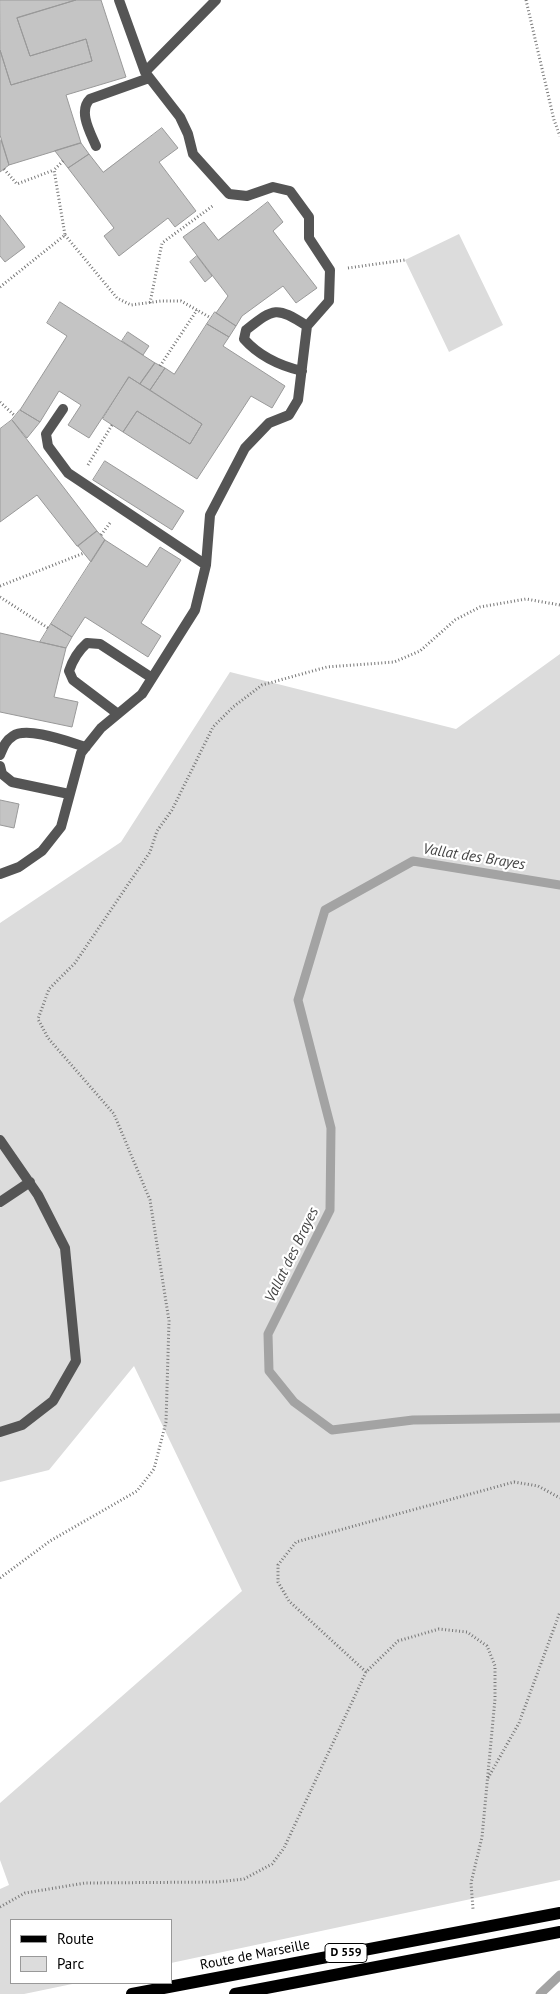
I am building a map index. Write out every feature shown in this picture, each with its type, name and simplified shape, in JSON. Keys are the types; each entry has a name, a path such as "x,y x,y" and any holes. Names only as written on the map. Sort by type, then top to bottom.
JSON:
{"main road":[{"name":"Route de Marseille","path":"132,1994 560,1913"},
{"name":"D 559","path":"235,1994 560,1932"}],"lane":[{"path":"0,874 19,867 42,851 61,827 81,753 101,728 142,694 195,610 206,565 210,515 245,448 269,423 289,415 298,400 307,326 328,301 330,270 309,238 309,217 290,191 273,187 247,196 229,194 193,154 188,134 180,117 147,75 119,0"},
{"path":"96,146 84,113 85,104 90,99 147,75 216,0"},
{"path":"302,371 282,366 250,346 244,340 246,330 268,313 286,313 307,326"},
{"path":"63,409 46,434 48,446 68,473 206,565"},
{"path":"118,714 74,680 68,670 79,650 87,643 100,644 152,678"},
{"path":"0,756 5,743 14,735 27,732 86,747"},
{"path":"0,766 2,774 12,782 69,794"},
{"path":"0,1140 38,1195 65,1248 76,1361 53,1401 22,1425 0,1432"},
{"path":"0,1202 30,1182"}],"path":[{"path":"526,0 554,120 560,136"},
{"path":"4,169 17,184 54,170 63,161"},
{"path":"54,170 65,235 117,298 131,306 161,300 181,301 211,318"},
{"path":"150,303 162,242 229,194"},
{"path":"0,287 65,235"},
{"path":"330,270 405,260"},
{"path":"160,366 197,310"},
{"path":"0,402 15,416"},
{"path":"79,481 112,425"},
{"path":"0,586 84,553"},
{"path":"0,597 48,628"},
{"path":"0,1578 50,1541 137,1491 154,1469 166,1422 169,1322 150,1200 114,1114 48,1038 38,1019 49,989 75,963 150,852 157,831 172,810 213,727 233,707 262,686 327,668 394,662 420,651 455,620 480,607 526,599 560,605"},
{"path":"366,1672 289,1601 278,1582 278,1565 296,1542 514,1482 538,1486 560,1498"},
{"path":"487,1781 520,1723 560,1612"},
{"path":"0,1907 25,1893 85,1883 217,1882 244,1879 272,1864 284,1848 366,1672 398,1641 439,1629 467,1632 487,1646 496,1666 495,1698 482,1837 472,1883 473,1929"}],"green space":[{"path":"459,234 503,325 449,352 405,260"},
{"path":"560,654 560,1880 172,1963 172,1919 10,1919 10,1984 72,1984 24,1994 0,1994 0,1889 9,1885 0,1860 0,1803 242,1591 134,1366 49,1470 0,1482 0,923 121,842 230,672 456,729"}],"building":[{"path":"0,0 76,0 17,18 30,56 86,39 92,61 11,85 0,50"},
{"path":"76,0 101,0 126,77 66,95 81,143 9,165 0,135 0,50 11,85 92,61 86,39 30,56 17,18"},
{"path":"162,128 178,148 159,162 196,211 175,227 168,218 119,256 104,236 114,228 68,168 89,154 103,172"},
{"path":"0,141 9,165 0,172"},
{"path":"81,143 89,154 68,168 55,151"},
{"path":"268,202 283,222 273,231 317,288 296,303 283,286 242,316 236,326 216,313 228,296 183,237 204,222 218,240"},
{"path":"0,215 25,247 5,262 0,256"},
{"path":"197,256 212,276 205,282 190,262"},
{"path":"60,302 155,363 140,384 129,377 89,438 68,425 81,405 59,391 40,422 20,410 67,336 47,323"},
{"path":"215,312 236,326 229,337 207,324"},
{"path":"207,324 229,337 223,346 285,386 272,408 251,396 197,479 123,432 137,411 190,444 202,424 150,390 165,368 174,374"},
{"path":"128,332 149,346 143,355 122,341"},
{"path":"155,363 165,368 150,390 140,384"},
{"path":"129,377 202,424 190,444 137,411 123,432 103,419"},
{"path":"20,410 40,422 27,438 12,420"},
{"path":"12,420 97,531 78,546 37,495 0,522 0,429"},
{"path":"105,461 184,511 172,530 93,480"},
{"path":"97,531 105,540 91,562 78,546"},
{"path":"105,540 147,567 160,547 181,560 141,623 161,636 148,657 85,617 72,637 51,624"},
{"path":"51,624 72,637 66,648 40,642"},
{"path":"0,633 66,648 54,697 78,702 72,727 0,712"},
{"path":"0,800 19,804 14,828 0,825"}],"waterway":[{"name":"Vallat des Brayes","path":"560,885 413,861 325,910 298,1000 331,1128 330,1210 268,1334 269,1371 294,1402 332,1430 413,1420 560,1418"},
{"name":"Vallat des Brayes","path":"540,1994 560,1975"}]}
